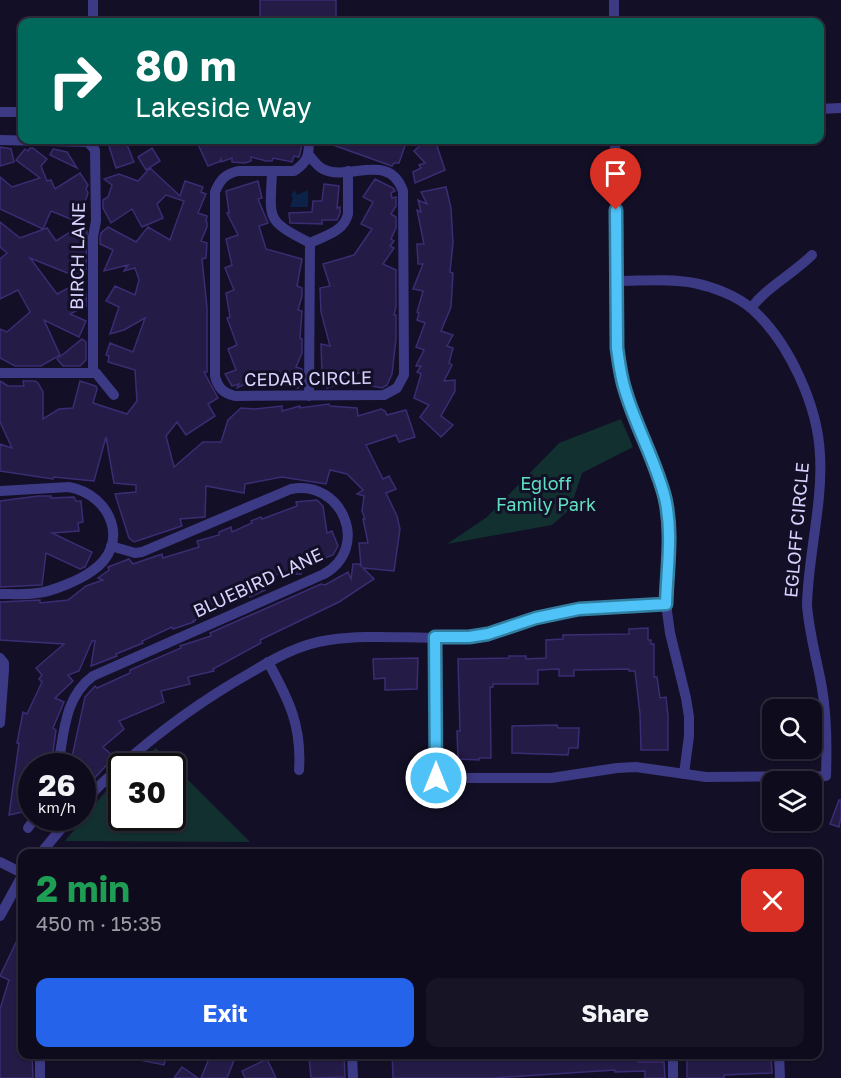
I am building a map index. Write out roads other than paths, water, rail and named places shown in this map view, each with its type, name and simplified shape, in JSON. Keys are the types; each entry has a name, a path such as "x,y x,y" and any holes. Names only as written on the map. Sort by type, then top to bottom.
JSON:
{"street":[{"path":"93,0 93,18"},
{"path":"614,0 614,18"},
{"path":"824,109 841,108"},
{"path":"0,112 18,111"},
{"name":"BIRCH LANE","path":"0,140 18,140"},
{"name":"BIRCH LANE","path":"90,144 95,150 93,373"},
{"path":"309,144 309,155"},
{"path":"615,144 617,348 626,395 660,480 669,517 666,604 670,633 689,717 689,746 684,774"},
{"name":"CEDAR CIRCLE","path":"309,155 323,169 329,171 383,171 396,178 403,191 404,375 397,388 384,395 235,396 221,390 215,376 215,192 219,182 230,173 294,171 309,155"},
{"path":"310,243 339,229 347,221 348,171"},
{"path":"272,172 271,209 273,218 285,230 310,243"},
{"path":"309,396 310,243"},
{"path":"751,308 759,298 812,255"},
{"name":"EGLOFF CIRCLE","path":"435,637 436,778 551,778 626,768 655,769 706,777 826,776 826,716 808,625 807,605 807,586 820,476 819,437 802,382 781,344 751,308 720,291 675,280 616,281"},
{"path":"0,374 96,373 114,395"},
{"path":"0,490 69,487 80,489 99,501 110,517 112,528 111,546 106,557 90,573 37,593 0,594"},
{"name":"BLUEBIRD LANE","path":"60,753 70,703 82,684 93,676 324,574 343,558 348,541 347,528 337,505 328,495 319,490 298,487 142,552 135,553 111,546"},
{"path":"96,790 130,757 191,709 219,690 288,652 328,640 469,637 488,634 536,618 579,609 666,604"},
{"path":"0,658 4,663 0,723"},
{"path":"268,662 287,697 296,723 299,741 299,770"},
{"path":"44,849 59,831"},
{"path":"0,862 18,872"},
{"path":"0,916 18,882"},
{"path":"40,1059 40,1078"},
{"path":"351,1059 353,1078"},
{"path":"673,1059 674,1078"},
{"path":"779,1059 780,1078"}],"water":[{"path":"294,190 297,195 308,190 308,207 290,207"}],"park label":[{"name":"Egloff Family Park","path":"546,494"}]}
